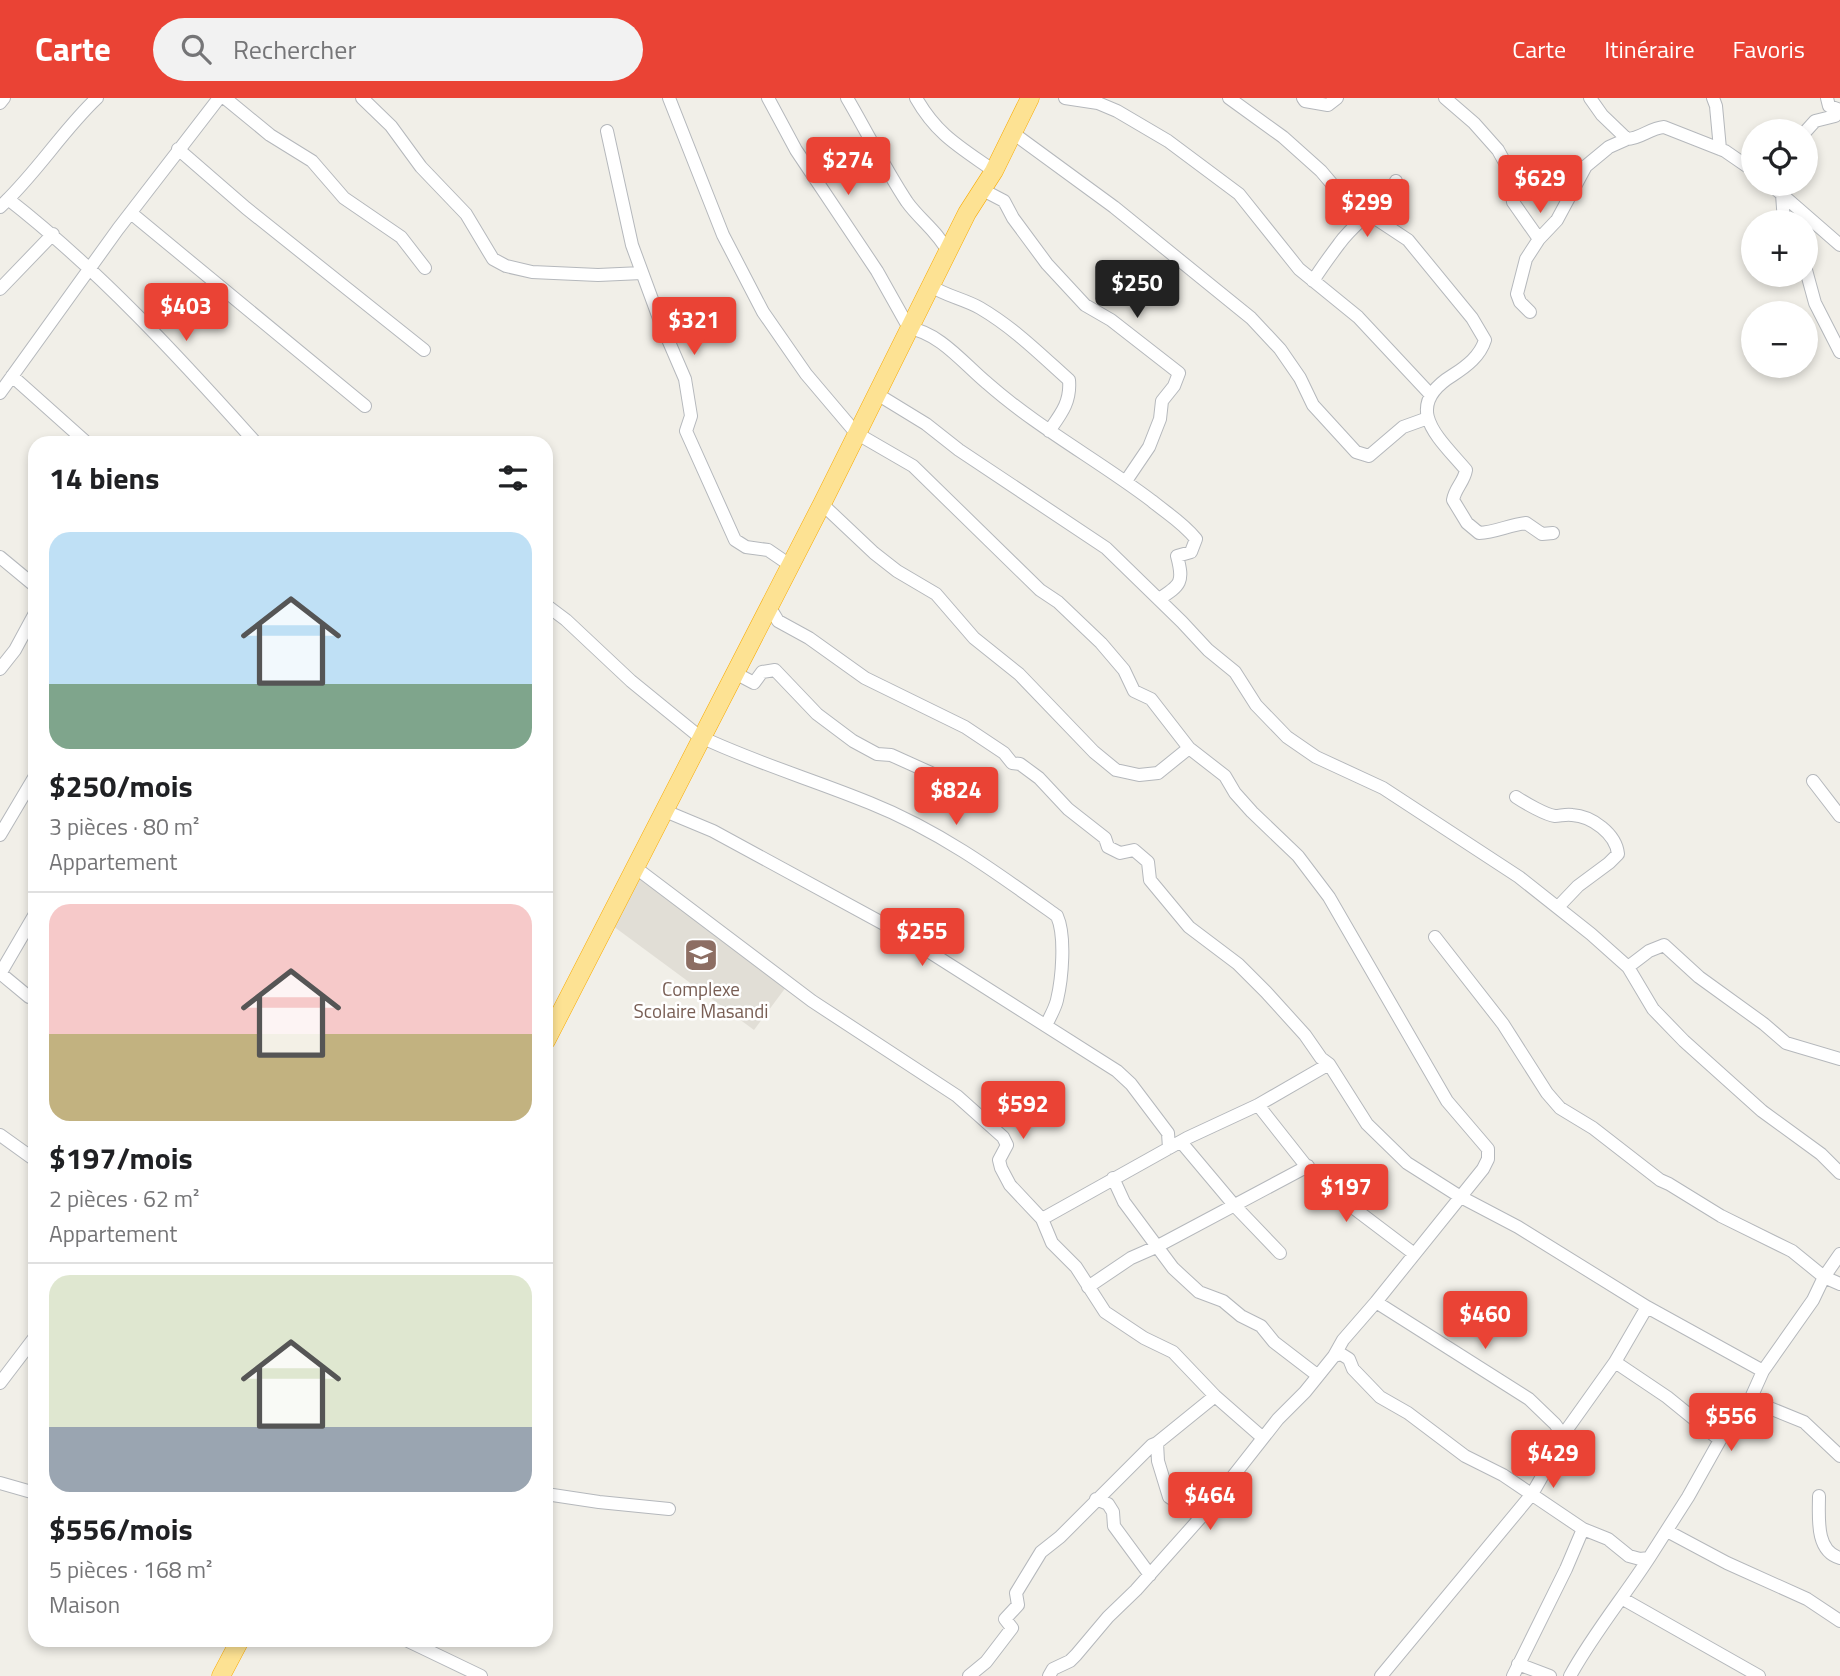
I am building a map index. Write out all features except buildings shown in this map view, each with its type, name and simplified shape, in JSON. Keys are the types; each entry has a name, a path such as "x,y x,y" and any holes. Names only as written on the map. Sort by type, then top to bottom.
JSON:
{"highway":[{"path":"553,1028 759,625 774,613 790,565 877,394 909,318 931,286 948,243 994,171 1030,98"},
{"path":"221,1676 236,1647"}],"street":[{"path":"0,103 4,98"},
{"path":"97,98 3,202 53,234 90,268 203,383 250,436"},
{"path":"0,393 178,149 219,98"},
{"path":"225,98 270,135 312,161 344,198 401,237 425,268"},
{"path":"362,98 391,126 421,167 466,214 493,259 506,266 532,272 598,275 642,273"},
{"path":"669,98 723,235 763,312 806,374 856,433 913,466 1040,590 1058,602 1101,643 1124,670 1134,691 1152,699 1189,748 1225,776 1235,793 1298,856 1329,897 1433,1080 1447,1101 1488,1149 1485,1165 1376,1302 1343,1339 1334,1356 1305,1392 1263,1438 1201,1517 1076,1655 1053,1670 1049,1676"},
{"path":"768,98 796,150 909,318 1010,404 1126,481 1172,517 1182,521 1196,539 1191,552 1177,556 1181,582 1159,600"},
{"path":"847,98 917,216 948,243"},
{"path":"916,98 926,116 944,137 994,171"},
{"path":"1065,98 1098,103 1118,111 1168,141 1239,194 1299,269 1358,317 1430,394"},
{"path":"1229,98 1283,137 1321,171 1343,197 1408,240 1472,318 1485,340 1481,352 1461,370 1440,383 1426,402 1428,418 1439,438 1466,470 1465,478 1455,490 1453,500 1467,523 1479,533 1496,533 1513,525 1526,523 1542,534 1553,533"},
{"path":"1303,98 1305,101 1328,105 1337,98"},
{"path":"1445,98 1474,123 1498,150 1509,170 1513,202 1539,239"},
{"path":"1590,98 1602,115 1627,139"},
{"path":"1713,98 1720,149"},
{"path":"1818,120 1835,116 1838,110 1829,106 1827,98"},
{"path":"1530,312 1520,302 1517,294 1526,258 1557,220 1586,166 1609,147 1655,128 1664,127 1720,149 1741,163"},
{"path":"607,131 632,245 685,379 691,416 686,431 735,540 746,547 768,550 790,565"},
{"path":"1013,133 1114,207 1251,318 1280,349 1300,378 1313,405 1356,452 1369,456 1403,428 1428,418"},
{"path":"178,149 264,223 424,350"},
{"path":"1313,281 1339,243 1381,202 1396,181"},
{"path":"981,189 1004,201 1013,218 1047,264 1085,305 1111,320 1179,373 1174,386 1162,401 1160,419 1149,447 1126,481"},
{"path":"1784,196 1840,245"},
{"path":"131,213 365,406"},
{"path":"0,289 53,234"},
{"path":"931,286 979,307 1012,328 1069,380 1071,395 1064,411 1049,431"},
{"path":"1810,287 1815,303 1840,352"},
{"path":"12,376 79,436"},
{"path":"877,394 926,424 958,450 1106,548 1208,650 1235,672 1256,705 1287,737 1317,757 1383,788 1519,877 1558,907 1628,967 1653,1009 1677,1034 1762,1111 1821,1154 1840,1172"},
{"path":"822,504 874,553 897,571 936,594 974,638 1019,674 1094,752 1116,770 1139,775 1158,773 1189,748"},
{"path":"0,557 28,580"},
{"path":"553,610 631,681 701,738 797,777 871,803 960,847 1057,916 1062,940 1060,979 1057,1001 1046,1026"},
{"path":"774,613 865,678 965,727 1004,754 1012,763 1020,764 1039,778 1068,809 1105,838 1108,847 1120,853 1134,850 1148,862 1150,880 1189,927 1238,964 1266,992 1329,1064 1376,1134 1406,1163 1459,1196 1518,1227 1647,1307 1763,1371"},
{"path":"0,669 15,650 28,626"},
{"path":"735,673 754,683 762,672 775,670 817,714 853,741 877,754 891,755 931,773"},
{"path":"1813,782 1840,816"},
{"path":"0,835 28,788"},
{"path":"1516,797 1555,816 1572,814 1586,817 1613,837 1617,844 1618,854 1578,886 1558,907"},
{"path":"665,811 713,831 895,930 1117,1071 1131,1084 1175,1145 1280,1253"},
{"path":"636,868 813,1001 957,1096 1003,1137 1007,1145 999,1160 1010,1185 1042,1219 1052,1243 1076,1266 1105,1312 1144,1338 1173,1352 1215,1396 1263,1438"},
{"path":"28,926 0,974 28,996"},
{"path":"1435,937 1503,1024 1547,1093 1560,1108 1593,1128 1660,1180 1721,1216 1793,1251 1825,1277 1840,1284"},
{"path":"1628,967 1649,951 1664,945 1699,977 1786,1043 1837,1056"},
{"path":"1042,1219 1175,1145 1258,1105 1329,1064"},
{"path":"1258,1105 1318,1181 1413,1254"},
{"path":"0,1135 28,1155"},
{"path":"1088,1287 1131,1258 1308,1166"},
{"path":"1113,1178 1124,1202 1173,1269 1199,1292 1223,1301 1241,1316 1261,1326 1274,1342 1317,1375"},
{"path":"1570,1676 1588,1643 1622,1599 1667,1531 1720,1440 1750,1400 1763,1371 1814,1300 1840,1254"},
{"path":"1376,1302 1530,1399 1563,1435"},
{"path":"1388,1674 1532,1494 1563,1435 1615,1362 1647,1307"},
{"path":"0,1383 28,1346"},
{"path":"1334,1356 1345,1355 1353,1369 1380,1397 1408,1413 1465,1456 1503,1475 1583,1529 1608,1539 1629,1556 1649,1558"},
{"path":"1615,1362 1667,1397 1720,1440"},
{"path":"968,1676 986,1662 1012,1628 1005,1619 1018,1605 1016,1593 1041,1552 1060,1537 1152,1445 1215,1396"},
{"path":"1750,1400 1804,1422 1840,1456"},
{"path":"1157,1443 1158,1461 1169,1497 1201,1517"},
{"path":"0,1483 28,1491"},
{"path":"553,1495 669,1509"},
{"path":"1819,1496 1824,1544 1833,1556 1840,1558"},
{"path":"1096,1499 1108,1503 1114,1512 1114,1526 1150,1574"},
{"path":"1550,1676 1516,1670 1583,1529"},
{"path":"1667,1531 1727,1563 1807,1600 1840,1621"},
{"path":"1622,1599 1759,1676"},
{"path":"421,1647 481,1676"}],"shaded area":[{"name":"Complexe Scolaire Masandi","path":"641,874 789,983 754,1030 613,926"}],"place":[{"name":"Complexe Scolaire Masandi","path":"701,955"}]}
